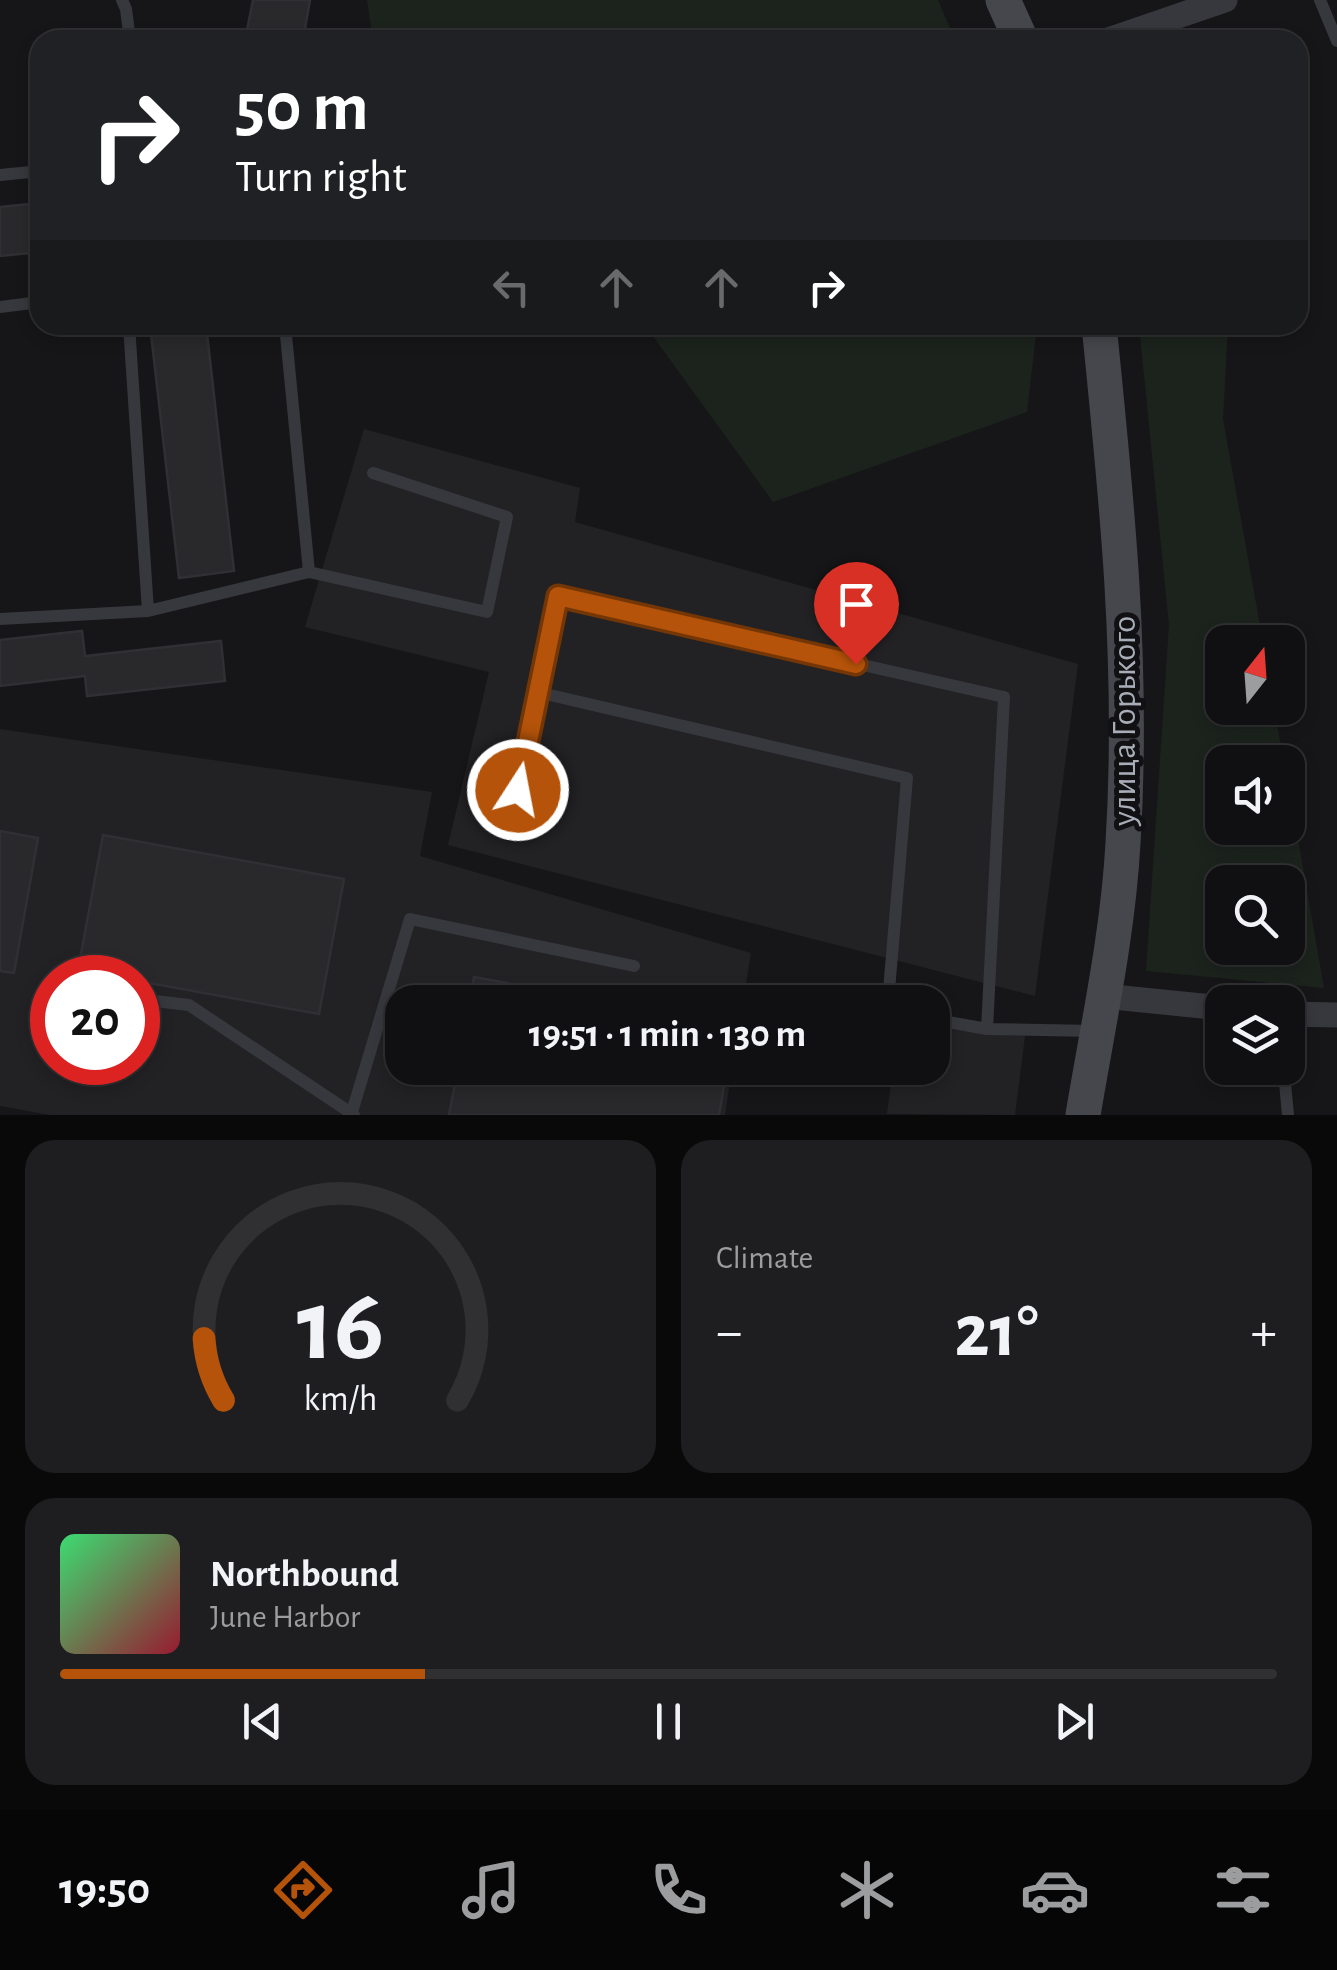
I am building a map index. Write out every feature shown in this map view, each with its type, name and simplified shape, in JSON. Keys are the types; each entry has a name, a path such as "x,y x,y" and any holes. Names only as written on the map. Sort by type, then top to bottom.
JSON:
{"street":[{"path":"1002,0 1016,30"},
{"path":"1137,30 1225,0"},
{"name":"улица Горького","path":"1084,1115 1123,847 1128,698 1123,562 1100,335"},
{"path":"1103,996 1205,1006"},
{"path":"1305,1014 1337,1015"}],"lane":[{"path":"122,0 128,30"},
{"path":"1320,0 1337,41"},
{"path":"0,175 30,173"},
{"path":"0,306 30,303"},
{"path":"130,335 148,610"},
{"path":"285,335 309,572"},
{"path":"0,618 148,610 309,572 488,612 507,517 372,474"},
{"path":"518,790 558,596 1004,697 987,1029"},
{"path":"537,692 907,778 889,985"},
{"path":"160,1002 189,1005 354,1114 410,919 634,966"},
{"path":"950,1023 987,1029 1097,1032"},
{"path":"1284,1085 1288,1115"}],"shaded area":[{"path":"367,0 938,0 951,30 372,30"},
{"path":"652,335 1036,335 1027,412 773,502"},
{"path":"1140,335 1227,335 1223,419 1260,625 1205,625 1205,725 1277,725 1281,745 1205,745 1205,845 1299,845 1303,865 1205,865 1205,965 1305,965 1305,879 1324,988 1146,971 1169,625"},
{"path":"364,429 580,488 575,522 1078,664 1035,996 448,845 489,672 305,627"},
{"path":"0,729 432,792 420,856 751,953 746,985 385,985 385,1085 729,1085 725,1115 50,1115 0,1106"},
{"path":"950,1026 1025,1036 1015,1115 887,1114 891,1085 950,1085"}],"building":[{"path":"253,0 310,0 305,30 247,30"},
{"path":"30,204 30,253 0,256 0,207"},
{"path":"151,335 207,335 234,571 179,578"},
{"path":"82,631 85,656 221,641 225,681 87,696 85,676 0,686 0,640"},
{"path":"0,831 38,838 14,973 0,971"},
{"path":"103,835 344,879 319,1014 160,985 160,955 81,955"},
{"path":"474,977 518,985 473,985"},
{"path":"455,1085 724,1085 719,1115 449,1115"}],"route":[{"path":"518,790 558,596 856,664"}]}
